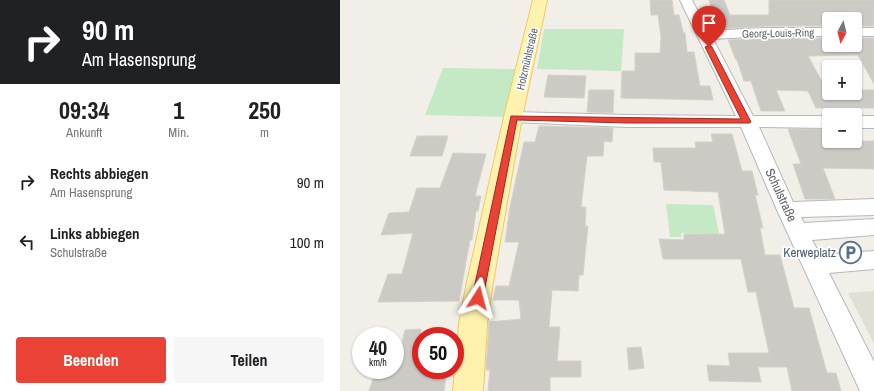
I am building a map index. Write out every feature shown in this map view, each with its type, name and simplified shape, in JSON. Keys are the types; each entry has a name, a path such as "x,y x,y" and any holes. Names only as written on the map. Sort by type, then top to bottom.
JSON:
{"main road":[{"name":"Holzmühlstraße","path":"468,391 474,324 480,282 513,117 540,0"}],"street":[{"name":"Schulstraße","path":"686,0 747,122 787,210 874,391"},
{"name":"Georg-Louis-Ring","path":"703,35 766,32 822,32"},
{"path":"862,32 874,32"},
{"path":"513,117 627,121 822,122"},
{"path":"862,122 874,122"},
{"path":"787,210 874,207"},
{"path":"798,232 874,227"},
{"path":"814,265 874,260"}],"shaded area":[{"path":"874,291 874,344 848,293"}],"green space":[{"path":"544,29 624,29 621,71 537,69"},
{"path":"443,68 519,69 508,117 425,115"},
{"path":"666,204 713,205 719,234 681,233 681,237 670,237"}],"building":[{"path":"650,0 672,0 674,15 679,15 683,32 685,33 687,52 694,52 700,86 710,86 713,100 621,98 622,71 635,71 635,53 660,53 661,37 658,15 651,15"},
{"path":"709,0 724,0 730,15 769,15 769,0 874,0 874,26 862,26 862,12 822,12 822,26 766,26 718,29"},
{"path":"822,38 822,52 862,52 862,38 874,38 874,84 858,55 808,56 822,82 822,100 862,100 862,90 874,90 874,108 816,108 808,91 776,90 785,111 761,111 751,81 744,81 728,40"},
{"path":"548,75 586,76 584,98 544,97"},
{"path":"589,90 614,90 613,113 587,112"},
{"path":"539,126 613,128 612,142 604,141 603,156 587,156 581,207 586,207 585,226 588,226 583,275 579,275 578,291 552,290 549,327 560,327 557,361 581,361 581,377 550,377 550,391 488,391 490,370 486,370 489,322 521,319 519,300 493,300 496,286 509,286 519,242 505,242 510,207 524,142 535,142"},
{"path":"788,129 822,129 822,148 862,148 862,141 874,141 874,169 823,168 835,199 805,199 793,164 801,164"},
{"path":"711,134 732,134 742,171 752,171 758,195 755,195 763,228 760,228 765,255 780,255 794,308 809,308 827,373 836,373 841,391 792,391 787,367 758,367 761,382 709,381 707,365 730,366 728,353 769,353 756,292 748,292 741,259 663,259 659,239 684,240 684,234 725,234 718,192 664,190 661,162 654,162 653,148 696,148 695,142 713,142"},
{"path":"417,136 448,136 442,156 410,156"},
{"path":"453,153 486,154 475,196 481,196 478,211 476,211 472,240 470,240 459,301 378,302 388,274 402,274 413,233 381,235 389,213 409,212 417,188 440,188"},
{"path":"405,330 412,330 412,379 446,379 444,391 369,391 373,379 404,379"},
{"path":"641,347 644,368 629,370 627,348"}],"place":[{"name":"Kerweplatz","path":"851,252"}],"route":[{"path":"478,298 513,117 627,121 747,122 709,47"}]}
